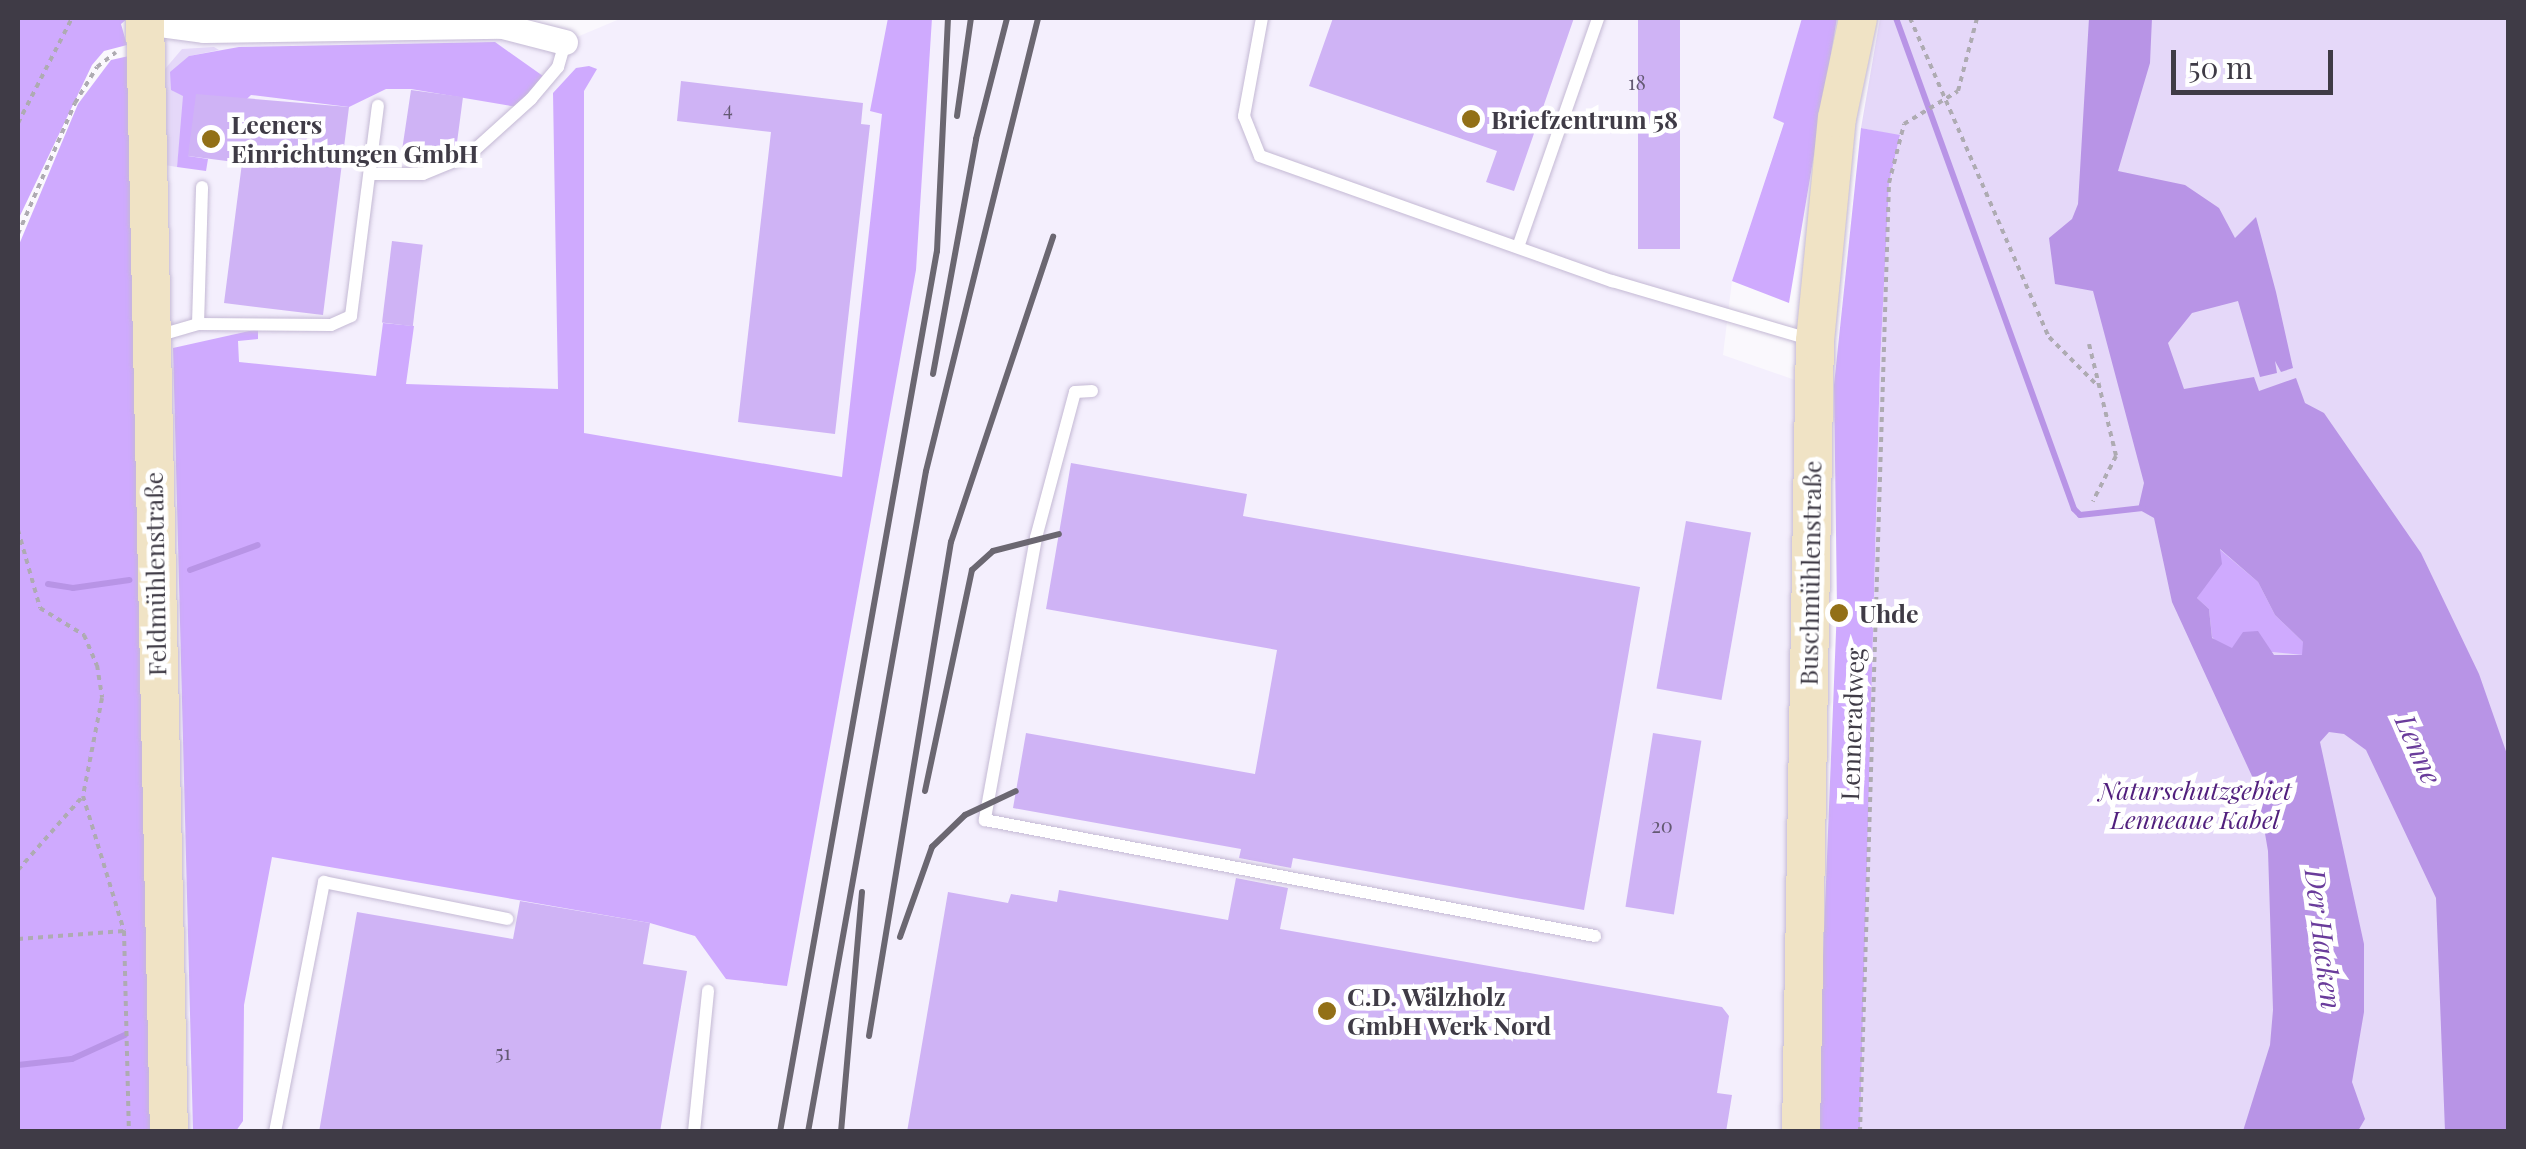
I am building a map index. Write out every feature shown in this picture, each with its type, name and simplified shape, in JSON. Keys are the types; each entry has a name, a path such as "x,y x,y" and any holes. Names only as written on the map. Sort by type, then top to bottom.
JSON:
{"street":[{"name":"Buschmühlenstraße","path":"1801,1132 1815,341 1837,118 1858,18"},
{"path":"145,30 409,21 502,26 565,42"},
{"name":"Feldmühlenstraße","path":"145,30 169,1132"}],"lane":[{"path":"1262,18 1244,116 1260,156 1778,335 1815,341"},
{"path":"1518,247 1598,18"},
{"path":"370,174 423,174 469,155 531,99 558,66 565,42"},
{"path":"149,338 198,324 330,325 351,316 378,106"},
{"path":"198,324 202,186"},
{"path":"1092,391 1075,392 1036,538 985,820 1595,936"},
{"path":"275,1132 324,882 507,919"},
{"path":"694,1132 708,990"}],"path":[{"path":"18,123 72,18"},
{"path":"1910,18 1944,104 2049,337 2097,385"},
{"path":"1944,104 1958,92 1976,18"},
{"path":"18,234 97,68 145,30"},
{"name":"Lenneradweg","path":"1860,1132 1889,183 1911,117 1944,104"},
{"path":"2089,344 2116,456 2093,501"},
{"path":"18,530 40,608 84,635 97,665 102,698 83,796 124,930 129,1132"},
{"path":"18,870 83,796"},
{"path":"18,939 124,930"}],"shaded area":[{"path":"18,18 128,18 121,24 127,45 104,51 92,65 18,220"},
{"path":"622,18 1802,18 1774,117 1784,122 1732,281 1723,355 1795,380 1783,1131 169,1131 145,22 372,24 565,42"},
{"path":"888,18 932,18 916,270 787,986 726,979 695,936 650,923 272,857 244,1005 243,1121 236,1131 193,1131 173,348 258,329 258,339 238,341 239,362 376,376 383,323 414,326 406,384 558,389 553,93 576,68 589,66 597,69 584,91 584,433 842,477 882,114 870,111"},
{"path":"1802,18 1837,18 1789,303 1732,281 1784,123 1773,118"},
{"path":"495,42 543,76 517,107 411,89 386,89 349,107 251,95 188,156 208,159 206,171 177,167 183,96 171,90 170,72 189,56 239,47"},
{"path":"129,56 169,1131 18,1132 18,247 78,104 111,60"},
{"path":"1861,128 1900,135 1889,183 1880,365 1860,1131 1816,1132 1837,607 1834,385"},
{"path":"2218,548 2258,582 2275,615 2303,642 2303,655 2221,647 2212,637 2209,609 2197,598 2212,575"}],"green space":[{"name":"Naturschutzgebiet Lenneaue Kabel","path":"1880,18 2508,18 2508,1131 1860,1132 1880,365 1889,183 1900,136 1861,128"},
{"path":"182,49 219,50 189,56 177,167 165,165 165,69"}],"water":[{"path":"2089,18 2152,18 2150,63 2118,171 2185,185 2219,208 2235,238 2256,217 2293,368 2281,372 2275,361 2277,373 2260,377 2238,301 2192,313 2168,343 2184,389 2254,377 2259,391 2296,378 2305,403 2324,413 2421,553 2479,674 2508,757 2508,1131 2445,1131 2436,898 2366,750 2344,734 2329,732 2320,742 2364,944 2364,1012 2352,1082 2365,1119 2358,1131 2243,1131 2270,1045 2273,1010 2268,851 2257,787 2172,602 2154,518 2138,509 2144,483 2093,291 2055,284 2049,238 2072,219 2078,204","holes":["2220,549 2258,582 2275,615 2303,642 2302,655 2274,655 2258,631 2243,632 2232,648 2212,638 2209,609 2197,598 2222,564"]}],"building":[{"name":"Briefzentrum 58","path":"1333,18 1574,18 1514,191 1486,182 1497,151 1309,86"},
{"path":"1638,18 1680,18 1680,249 1638,249"},
{"path":"681,81 863,103 861,124 870,125 835,434 738,422 771,132 677,121"},
{"path":"411,90 463,97 456,150 431,149 429,160 401,157"},
{"path":"196,94 349,107 323,315 224,303 242,163 188,156"},
{"path":"392,241 423,245 413,326 382,322"},
{"path":"1071,463 1247,494 1243,516 1640,587 1584,910 1293,858 1291,868 1239,858 1241,849 1013,808 1026,733 1255,774 1277,650 1046,609"},
{"path":"1686,521 1751,532 1721,700 1656,688"},
{"path":"1653,733 1701,741 1674,914 1625,907"},
{"name":"C.D. Wälzholz GmbH Werk Nord","path":"1236,878 1288,888 1280,929 1722,1007 1729,1016 1717,1093 1732,1095 1726,1132 907,1132 948,892 1008,903 1011,894 1057,902 1059,890 1228,920"},
{"path":"520,901 650,923 643,964 687,971 660,1132 319,1132 357,912 513,939"}],"waterway":[{"path":"1896,18 2074,509 2080,515 2143,508"},
{"path":"190,570 258,545"},
{"path":"48,584 73,588 129,580"},
{"path":"18,1065 72,1059 125,1035"}],"railway":[{"path":"780,1132 937,251 948,18"},
{"path":"957,116 971,18"},
{"path":"933,374 976,139 1007,18"},
{"path":"808,1132 926,471 1038,18"},
{"path":"869,1036 951,542 1053,237"},
{"path":"925,791 972,570 993,551 1059,534"},
{"path":"900,937 932,847 965,815 1016,791"},
{"path":"841,1132 862,892"}],"place":[{"name":"Briefzentrum 58","path":"1471,119"},
{"name":"Leeners Einrichtungen GmbH","path":"211,139"},
{"name":"Uhde","path":"1839,613"},
{"name":"C.D. Wälzholz GmbH Werk Nord","path":"1327,1011"}],"water label":[{"name":"Lenne","path":"2419,749"},
{"name":"Der Hacken","path":"2324,939"}]}
